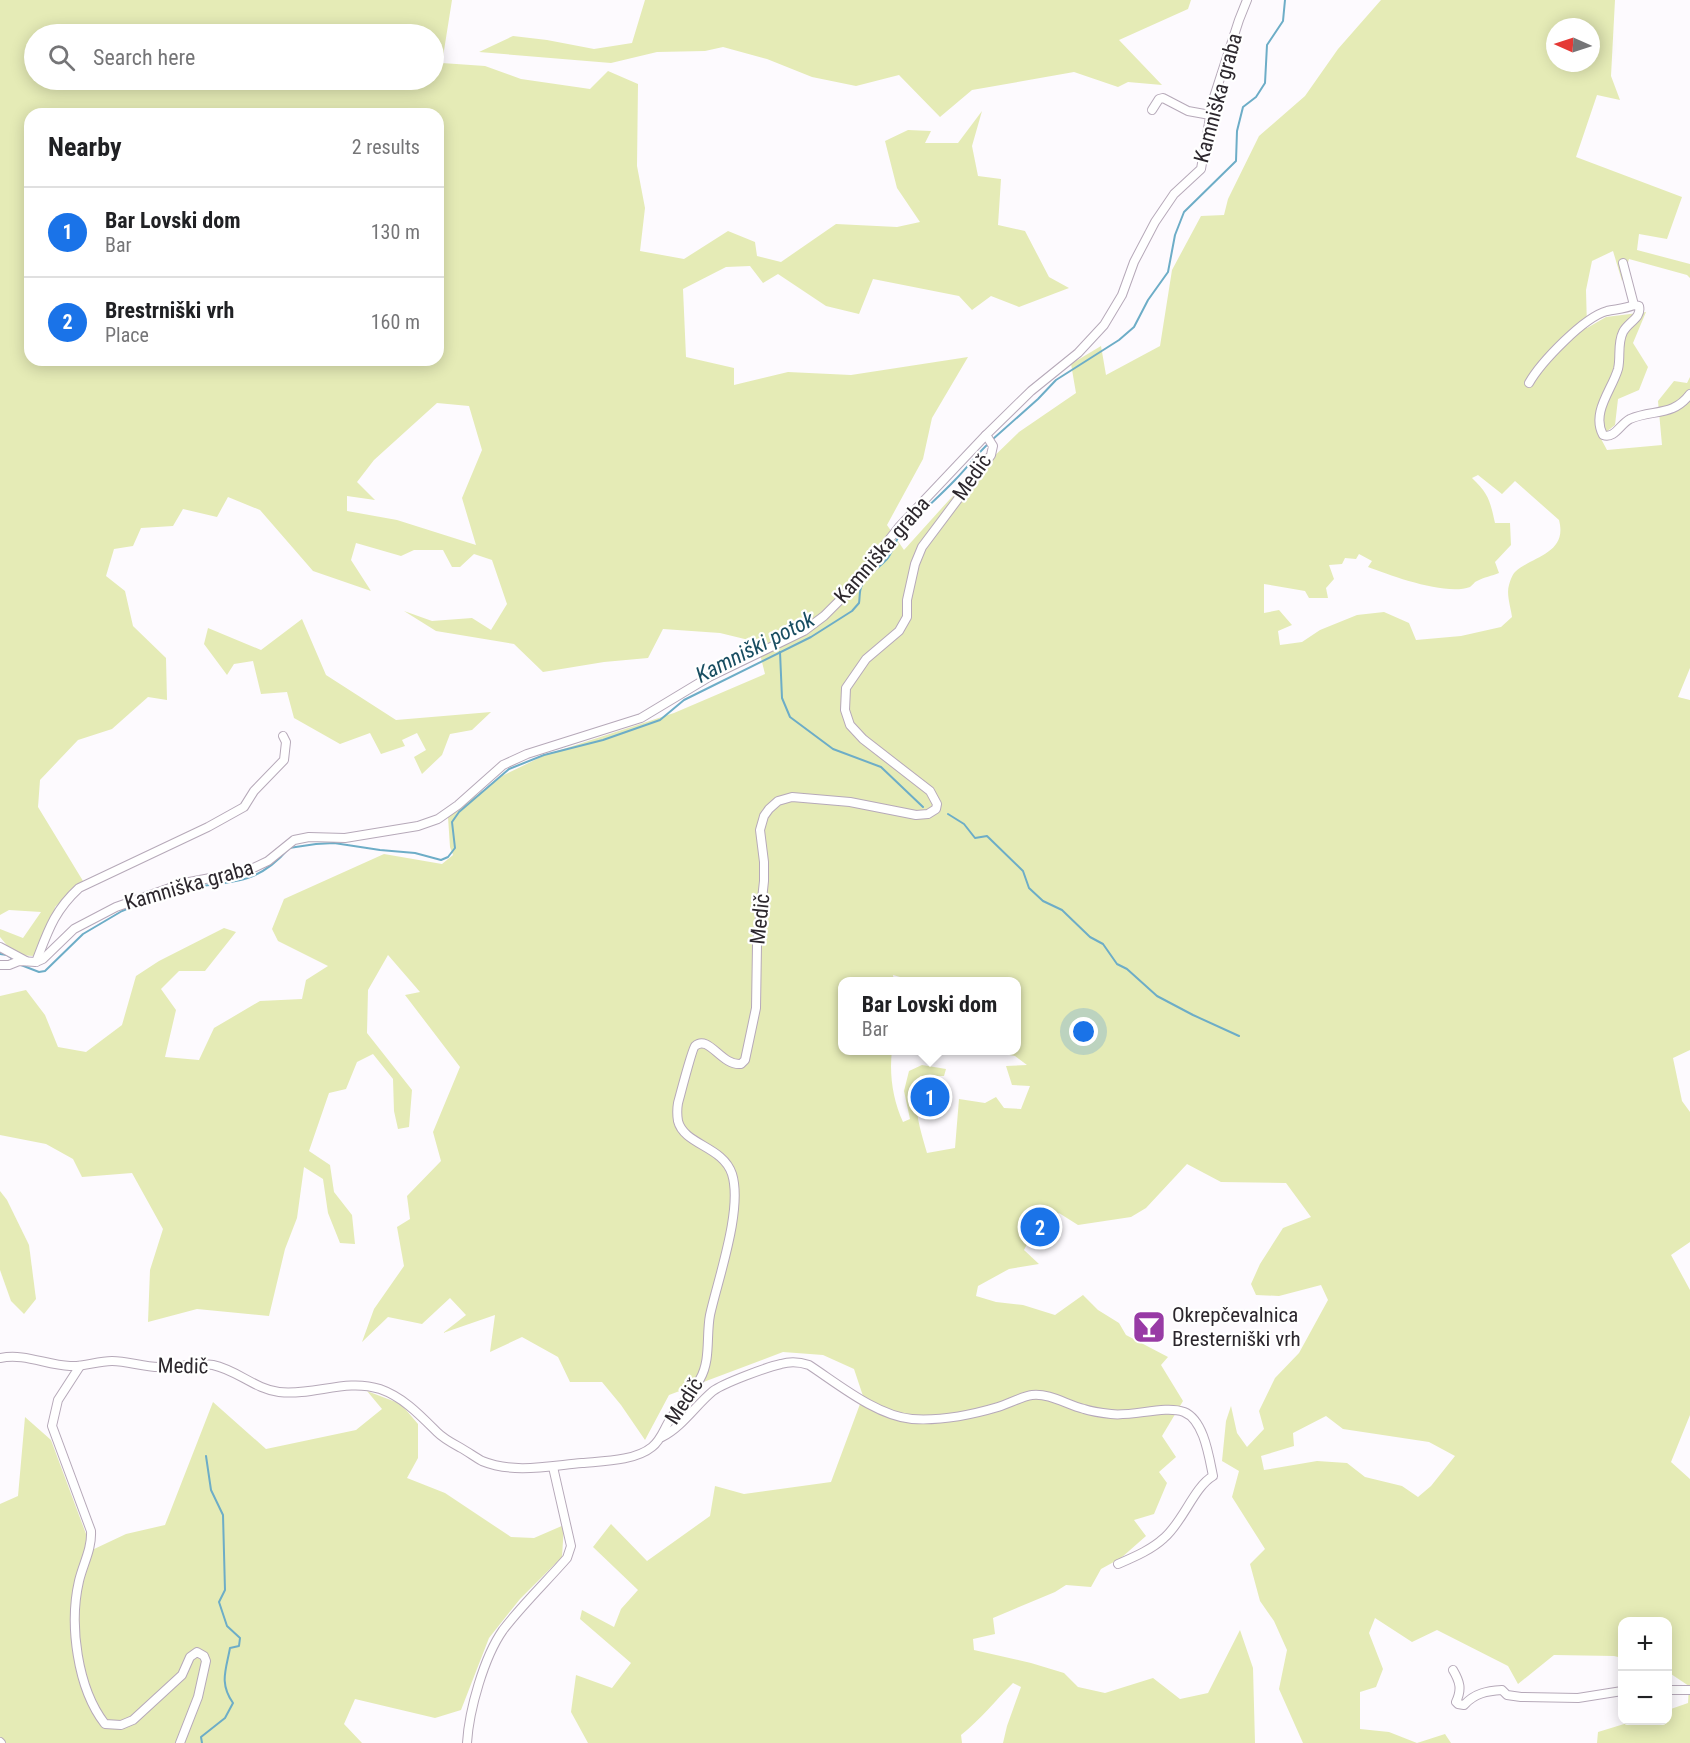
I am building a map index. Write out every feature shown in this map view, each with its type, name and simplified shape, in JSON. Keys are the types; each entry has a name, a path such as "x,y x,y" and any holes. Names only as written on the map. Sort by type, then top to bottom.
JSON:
{"street":[{"name":"Kamniška graba","path":"5,965 43,959 74,929 116,907 184,883 247,871 268,861 294,840 309,837 345,838 418,826 438,819 458,805 503,765 527,754 641,718 709,676 776,646 804,631 824,616 848,592 899,527 989,440 1031,391 1078,353 1104,326 1122,295 1134,262 1155,222 1174,194 1201,169 1210,115 1225,59 1247,0"},
{"path":"1152,110 1159,99 1163,98 1188,111 1210,115"},
{"path":"1623,263 1634,305"},
{"path":"1529,383 1546,358 1594,318 1605,311 1623,310 1634,305 1639,306 1639,315 1623,333 1619,345 1619,367 1602,405 1600,419 1603,435 1612,435 1626,421 1636,417 1667,411 1679,406 1690,394"},
{"name":"Medič","path":"0,1358 21,1356 56,1365 80,1366 112,1361 159,1367 212,1365 230,1371 267,1390 281,1392 313,1392 360,1384 382,1390 406,1402 447,1440 482,1461 506,1467 553,1467 632,1455 645,1452 662,1437 672,1416 701,1378 707,1359 710,1315 727,1251 735,1192 732,1175 725,1160 682,1130 677,1105 691,1052 695,1046 701,1043 707,1044 730,1064 741,1064 745,1060 756,1008 756,945 764,881 760,838 762,822 774,804 792,797 850,802 916,815 928,814 936,809 937,804 930,791 863,739 850,725 845,710 846,688 866,659 899,631 907,617 907,600 915,564 922,547 991,455 989,440"},
{"name":"Kamniška graba","path":"27,961 54,917 68,898 79,888 208,827 244,807 254,791 284,760 286,741 283,736"},
{"path":"0,947 27,961"},
{"path":"662,1437 675,1431 687,1416 715,1390 782,1363 799,1362 808,1365 871,1405 894,1416 914,1419 958,1417 1003,1405 1029,1395 1044,1395 1085,1410 1114,1414 1161,1410 1184,1412 1193,1419 1202,1432 1213,1476 1204,1481 1187,1510 1164,1538 1119,1564"},
{"path":"80,1366 58,1400 52,1426 90,1531 91,1546 79,1581 73,1619 82,1675 96,1712 105,1724 121,1725 133,1720 182,1675 190,1657 197,1652 204,1656 206,1661 198,1697 180,1743"},
{"path":"467,1743 468,1725 481,1676 502,1632 567,1558 571,1546 553,1467"},
{"path":"1453,1670 1460,1683 1460,1694 1456,1702 1464,1705 1471,1697 1487,1691 1502,1690 1508,1695 1521,1697 1578,1698 1618,1692"},
{"path":"1672,1690 1690,1690"}],"green space":[{"path":"0,0 452,0 444,50 444,24 24,24 24,90 444,90 444,63 485,66 521,79 590,89 608,71 638,84 637,166 645,208 640,251 684,259 728,231 755,242 757,256 781,262 836,224 897,227 920,222 897,188 885,141 908,130 931,131 925,143 958,143 982,111 972,146 978,176 1001,179 998,225 1025,231 1049,277 1069,288 1019,307 991,296 972,310 959,296 873,279 859,314 826,306 778,274 763,283 750,266 726,267 683,289 686,357 734,368 734,385 788,372 851,375 968,357 932,418 923,459 887,525 904,550 950,499 1019,432 1076,393 1071,364 1101,346 1106,375 1160,346 1172,270 1201,216 1224,215 1228,199 1259,136 1305,96 1338,49 1381,0 1615,0 1611,76 1620,100 1597,95 1576,157 1682,197 1667,239 1639,234 1637,250 1690,264 1690,278 1687,275 1629,259 1622,281 1613,251 1592,261 1586,290 1587,328 1606,317 1646,312 1633,343 1648,367 1639,390 1618,399 1615,425 1600,437 1607,450 1662,445 1658,401 1674,381 1687,383 1690,377 1690,668 1678,697 1690,700 1690,1050 1673,1058 1682,1101 1690,1112 1690,1242 1671,1255 1690,1290 1690,1415 1671,1462 1690,1479 1690,1743 1597,1743 1598,1732 1621,1725 1672,1725 1672,1709 1688,1703 1689,1686 1672,1675 1672,1617 1618,1617 1618,1657 1554,1655 1518,1684 1508,1666 1437,1630 1412,1642 1375,1618 1369,1633 1383,1669 1376,1687 1360,1692 1360,1729 1389,1732 1417,1743 1303,1743 1279,1689 1287,1650 1274,1621 1260,1601 1250,1564 1265,1549 1232,1497 1239,1471 1222,1461 1226,1421 1231,1406 1237,1433 1247,1447 1264,1429 1259,1411 1275,1378 1299,1353 1328,1300 1321,1285 1279,1296 1256,1295 1251,1284 1260,1264 1283,1228 1311,1217 1286,1183 1221,1182 1187,1164 1146,1208 1131,1217 1078,1225 1059,1213 1030,1238 1024,1250 1039,1264 1009,1269 978,1286 976,1296 996,1302 1023,1305 1055,1315 1083,1295 1098,1310 1119,1323 1126,1335 1168,1357 1161,1365 1183,1401 1162,1436 1176,1457 1159,1472 1167,1483 1154,1514 1134,1520 1146,1536 1121,1558 1101,1569 1091,1587 1066,1585 1055,1592 993,1618 995,1634 973,1639 974,1650 1064,1673 1078,1687 1105,1693 1153,1678 1180,1699 1208,1693 1240,1630 1253,1668 1255,1743 1003,1743 1021,1687 1013,1683 961,1735 962,1743 588,1743 571,1712 576,1675 612,1688 631,1663 580,1619 582,1610 614,1627 621,1609 638,1590 593,1547 611,1524 647,1561 710,1516 715,1486 744,1494 831,1482 863,1396 854,1369 823,1355 783,1352 669,1395 645,1440 602,1382 570,1382 558,1357 522,1337 490,1352 495,1315 443,1333 466,1315 450,1298 422,1324 388,1317 362,1342 374,1309 404,1266 397,1227 410,1219 407,1196 441,1161 433,1132 460,1067 405,995 420,992 388,955 368,990 367,1033 412,1090 409,1127 398,1129 394,1111 393,1079 373,1054 357,1062 346,1089 329,1093 309,1151 330,1165 334,1192 352,1215 355,1244 340,1243 328,1213 323,1179 304,1167 297,1218 285,1249 269,1316 197,1309 148,1322 150,1270 163,1229 132,1173 82,1177 73,1159 46,1144 0,1135 0,996 26,990 45,1015 58,1047 86,1052 122,1025 136,976 159,961 224,928 236,932 205,971 179,971 161,989 176,1010 165,1057 199,1060 214,1028 260,1001 302,999 306,980 328,966 278,941 272,929 284,899 384,854 442,864 453,855 450,847 448,817 502,776 545,755 674,713 765,674 757,642 720,633 663,629 648,658 604,662 543,672 514,644 436,631 404,611 432,621 472,618 491,630 507,604 492,560 474,554 460,567 452,567 443,550 414,550 401,556 356,543 351,560 371,591 313,571 260,510 228,497 217,517 183,509 173,526 141,528 133,546 114,549 106,576 125,591 133,626 166,658 167,700 148,697 112,729 78,740 40,780 38,807 83,881 55,907 50,938 34,956 15,955 0,937 0,929 23,938 41,912 9,910 0,915","holes":["437,403 469,406 482,450 462,498 476,545 397,520 347,511 347,496 375,500 357,482 374,460","1478,475 1502,494 1515,481 1559,520 1560,531 1554,547 1512,576 1508,593 1512,617 1501,627 1461,636 1416,640 1409,623 1384,612 1357,615 1320,630 1302,642 1280,645 1278,631 1292,625 1279,610 1264,613 1264,584 1305,591 1309,598 1328,598 1326,588 1334,579 1329,565 1342,564 1345,558 1356,559 1359,554 1372,561 1368,567 1419,584 1447,589 1470,587 1475,582 1499,573 1495,562 1511,545 1510,523 1495,523 1488,498 1472,478","893,975 900,977 1021,977 1021,1055 1009,1055 1015,1056 1027,1065 1006,1066 1012,1085 1030,1086 1021,1109 1004,1108 996,1097 985,1103 959,1099 955,1148 927,1153 919,1124 917,1097 920,1076 944,1076 946,1069 922,1065 909,1071 904,1091 910,1119 903,1122 893,1087 892,1055 838,1055 838,977 893,977","1326,1416 1343,1429 1429,1442 1455,1456 1431,1486 1418,1497 1402,1486 1365,1477 1347,1463 1317,1461 1264,1470 1261,1456 1294,1446 1293,1433"]},
{"path":"645,0 1191,0 1188,9 1119,40 1162,85 1128,82 1118,87 1074,72 972,90 940,117 899,75 856,86 812,77 767,59 723,47 705,51 657,52 611,63 479,52 513,36 594,49 632,43"},
{"path":"302,619 326,675 396,720 491,712 472,730 450,734 442,755 422,774 414,757 426,750 417,733 402,740 405,746 381,754 370,733 340,744 294,718 287,692 261,694 253,661 234,664 227,675 204,644 208,628 261,650"},
{"path":"0,1191 7,1200 29,1245 36,1299 24,1314 11,1301 0,1270"},
{"path":"367,1391 401,1404 418,1424 418,1458 407,1478 445,1493 511,1537 534,1538 564,1525 562,1557 520,1599 489,1638 461,1710 435,1718 355,1699 344,1724 362,1743 0,1743 0,1504 18,1496 25,1417 51,1440 92,1550 126,1534 165,1525 213,1402 266,1449 356,1430 382,1409"},
{"path":"1445,1734 1451,1743 1417,1743"}],"waterway":[{"name":"Kamniški potok","path":"993,439 1056,380 1119,340 1134,327 1148,300 1168,272 1175,235 1184,212 1236,161 1237,131 1243,107 1256,97 1265,83 1267,45 1283,21 1285,0"},
{"name":"Kamniški potok","path":"179,889 226,883 252,876 276,861 289,848 316,844 334,843 415,853 441,860 448,857 455,848 452,822 459,812 509,769 544,755 603,740 660,720 684,700 811,637 852,611 859,603 860,589 864,581 887,559 900,535 989,443"},
{"path":"780,652 782,698 790,717 833,749 881,767 923,807"},
{"path":"948,814 964,824 975,838 987,836 1023,871 1029,888 1043,901 1062,910 1090,937 1103,944 1117,964 1127,969 1157,996 1239,1036"},
{"name":"Kamniški potok","path":"21,965 39,972 45,971 83,934 122,911 151,899"},
{"name":"Kamniški potok","path":"0,954 7,955 14,960"},
{"path":"202,1743 201,1737 225,1718 233,1703 226,1689 225,1676 230,1648 239,1646 240,1638 227,1626 219,1602 225,1590 223,1515 211,1490 206,1456"}],"place":[{"name":"Bar Lovski dom","path":"930,1097"},
{"name":"Brestrniški vrh","path":"1040,1227"},
{"name":"Okrepčevalnica Bresterniški vrh","path":"1149,1327"}]}
